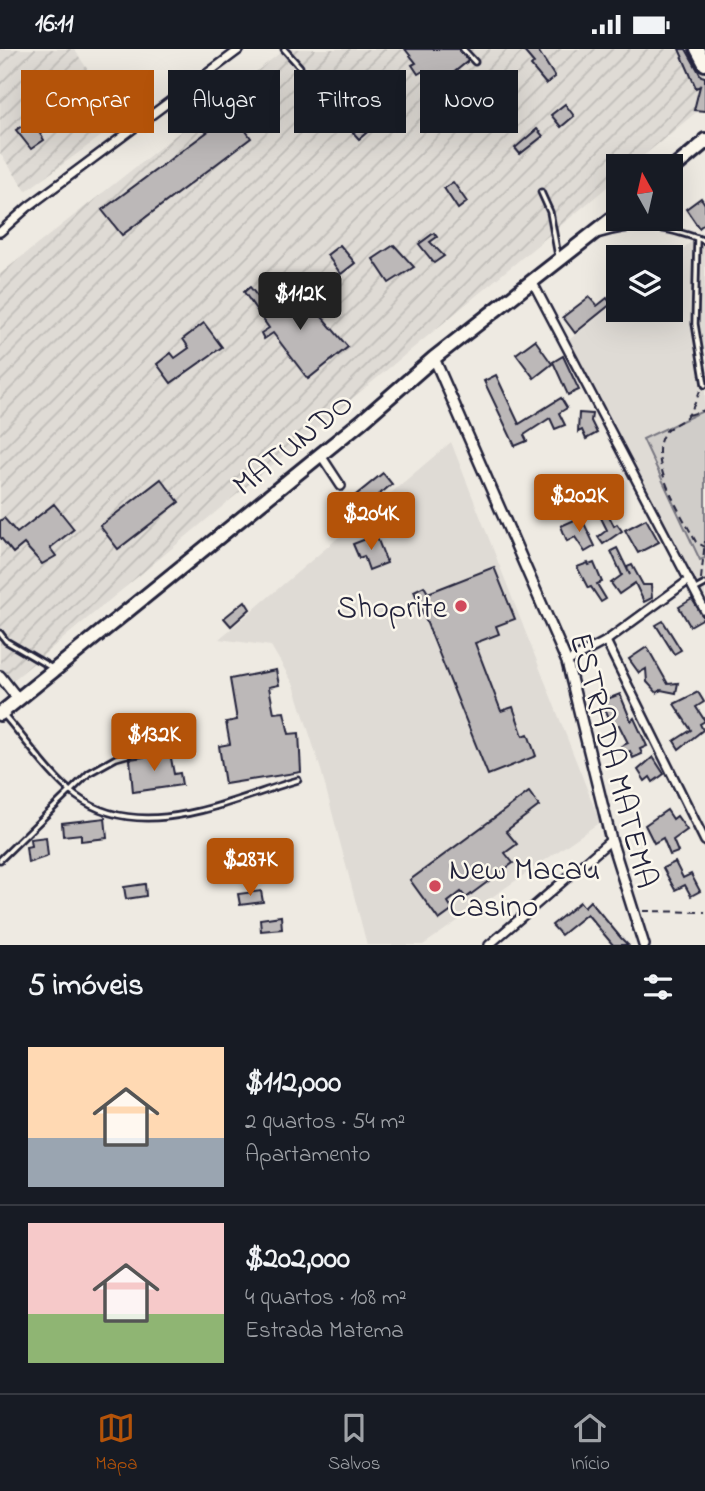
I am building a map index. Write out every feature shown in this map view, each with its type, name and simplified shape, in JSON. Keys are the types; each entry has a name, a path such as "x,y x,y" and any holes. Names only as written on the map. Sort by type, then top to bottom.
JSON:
{"main road":[{"path":"697,49 705,64"},
{"path":"683,160 705,142"},
{"name":"MATUNDO","path":"1,713 434,358 606,224"}],"street":[{"path":"0,232 28,207 240,49"},
{"path":"533,283 689,580 700,587 705,611"},
{"name":"ESTRADA MATEMA","path":"434,358 567,661 611,840 631,912 644,945"},
{"path":"320,454 341,485"},
{"path":"567,661 606,641 689,580"},
{"path":"606,641 705,841"},
{"path":"0,676 18,699"},
{"path":"489,945 611,840"}],"lane":[{"path":"284,49 300,67"},
{"path":"463,49 475,62"},
{"path":"541,192 550,212 559,262"},
{"path":"588,238 643,225 679,230 705,241"},
{"path":"697,238 695,324 705,384"},
{"path":"0,633 6,641 54,669"},
{"path":"1,713 69,790 109,813 154,820 298,781"},
{"path":"0,860 89,773 116,758 176,741"}],"path":[{"path":"688,416 705,384"},
{"path":"705,410 688,416 665,432 657,446 659,464 695,542 705,547"},
{"path":"705,445 705,452"},
{"path":"700,587 705,541"},
{"path":"631,912 705,912"}],"shaded area":[{"path":"0,49 74,49 88,70 21,70 21,133 106,133 26,191 0,153"},
{"path":"285,49 705,49 705,105 646,154 606,154 606,188 0,691 0,274 179,133 280,133 280,70 258,70"},
{"path":"705,231 705,601 569,340 606,311 606,322 683,322 683,249"},
{"path":"705,410 705,558 700,560 643,439"},
{"path":"451,442 600,822 423,945 367,945 321,770 294,685 271,646 219,639"}],"building":[{"path":"405,49 459,49 468,61 457,70 420,70 418,74 412,65 416,63"},
{"path":"522,49 537,49 555,77 546,84 531,66 534,63"},
{"path":"679,49 686,49 701,76 705,77 705,111 694,110 700,86 696,88"},
{"path":"565,104 574,116 561,127 551,115"},
{"path":"21,127 21,133 39,133 44,140 31,149 16,130"},
{"path":"537,129 543,136 520,154 515,148"},
{"path":"206,133 247,133 251,138 122,235 102,210"},
{"path":"354,133 366,133 359,139"},
{"path":"453,182 467,202 458,209 444,188"},
{"path":"701,198 705,204 705,223 699,228 686,209"},
{"path":"434,233 437,237 430,242 444,256 434,263 419,244"},
{"path":"340,245 355,263 341,274 327,255"},
{"path":"394,245 414,267 389,283 373,259"},
{"path":"250,287 270,312 298,289 348,347 308,379 273,333 264,339 261,333 269,328 244,292"},
{"path":"589,297 597,306 606,299 606,308 575,333 563,317"},
{"path":"204,323 222,347 171,383 157,364 171,353 175,358 189,348 183,339"},
{"path":"535,340 552,364 534,378 516,354"},
{"path":"563,356 579,390 568,395 553,362"},
{"path":"496,375 519,424 561,398 567,408 559,413 565,425 555,429 550,418 524,435 527,441 515,446 484,381"},
{"path":"579,413 592,414 591,421 597,433 586,439 582,430 578,432"},
{"path":"383,473 392,484 344,523 335,512"},
{"path":"161,479 179,502 118,549 100,526"},
{"path":"54,504 74,529 50,548 56,556 42,564 24,544 13,553 0,537 0,521 4,518 17,533"},
{"path":"605,508 614,526 617,524 622,531 603,544 598,537 607,530 598,512"},
{"path":"581,517 595,546 585,552 575,537 567,541 561,526"},
{"path":"646,519 659,542 638,553 625,530"},
{"path":"376,535 387,563 369,570 364,556 359,558 353,544"},
{"path":"617,548 630,575 627,567 632,565 643,585 651,585 652,598 644,602 635,583 619,594 611,583 622,575 611,551"},
{"path":"594,563 602,582 597,584 606,599 601,602 591,587 588,588 577,567"},
{"path":"494,567 515,619 496,626 499,634 475,643 501,711 513,707 523,736 528,734 536,756 488,775 414,591 424,586 428,593"},
{"path":"692,599 704,618 690,626 679,607"},
{"path":"245,601 250,609 231,626 224,618"},
{"path":"663,621 681,650 674,654 656,625"},
{"path":"647,647 668,684 678,683 676,693 661,690 657,693 647,682 646,669 639,673 629,659"},
{"path":"276,670 279,685 269,687 274,713 284,712 289,734 299,733 301,772 225,784 219,746 230,744 226,722 237,720 230,679"},
{"path":"698,692 704,702 696,707 705,721 700,724 703,730 679,749 674,741 691,730 674,704"},
{"path":"620,694 631,721 634,718 647,746 640,749 642,754 633,758 630,751 624,753 621,746 628,743 619,725 613,728 602,701"},
{"path":"170,753 174,774 180,773 182,785 133,792 130,759"},
{"path":"653,757 664,774 653,782 650,777 645,781 638,770"},
{"path":"529,792 539,806 506,831 517,844 505,853 513,863 466,898 461,892 448,902 453,910 439,920 410,880"},
{"path":"667,810 673,819 677,816 687,830 673,840 678,852 670,855 663,838 654,843 645,825"},
{"path":"105,818 107,838 81,841 81,834 63,836 62,823"},
{"path":"46,837 48,856 28,863 26,847 31,846 30,839"},
{"path":"675,862 683,878 691,874 700,891 691,896 685,885 675,890 663,868"},
{"path":"145,884 146,896 126,899 124,887"},
{"path":"261,891 263,902 240,905 238,894"},
{"path":"590,901 628,945 613,945 587,914 561,935 552,925 580,902 584,907"},
{"path":"281,916 282,929 261,931 260,919"}],"place":[{"name":"Shoprite","path":"461,606"},
{"name":"New Macau Casino","path":"435,886"}]}
